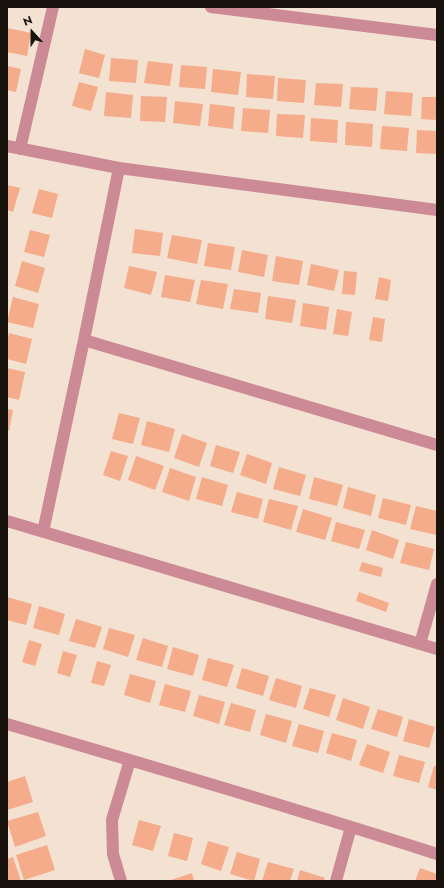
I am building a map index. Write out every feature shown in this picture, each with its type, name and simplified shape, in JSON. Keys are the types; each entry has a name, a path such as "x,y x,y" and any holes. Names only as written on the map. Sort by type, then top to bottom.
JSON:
{"street":[{"path":"20,149 53,7"},
{"path":"211,7 242,9 437,35"},
{"path":"7,146 119,168 437,210"},
{"path":"43,532 119,168"},
{"path":"84,340 437,446"},
{"path":"7,521 437,649"},
{"path":"420,644 437,584"},
{"path":"7,724 437,854"},
{"path":"121,881 113,854 112,820 130,760"},
{"path":"336,881 351,827"}],"building":[{"path":"7,28 31,33 27,56 7,52"},
{"path":"85,49 105,55 99,78 79,73"},
{"path":"111,58 138,60 136,83 109,81"},
{"path":"148,61 173,64 170,86 144,83"},
{"path":"181,65 207,67 205,89 179,87"},
{"path":"7,66 21,69 16,92 7,90"},
{"path":"213,69 241,72 238,95 211,92"},
{"path":"247,74 275,76 273,99 246,97"},
{"path":"278,78 306,80 304,103 277,101"},
{"path":"79,82 98,87 91,111 72,106"},
{"path":"316,83 343,84 341,107 314,105"},
{"path":"351,87 378,88 376,111 349,109"},
{"path":"386,91 413,93 411,116 384,114"},
{"path":"106,92 133,95 131,118 104,116"},
{"path":"141,96 167,97 165,122 140,121"},
{"path":"422,97 437,97 437,120 421,119"},
{"path":"175,101 203,104 200,126 173,123"},
{"path":"210,104 235,107 233,129 208,126"},
{"path":"243,108 270,110 268,133 241,131"},
{"path":"277,114 305,115 303,138 276,136"},
{"path":"311,118 338,120 337,143 310,141"},
{"path":"346,122 373,124 372,147 345,145"},
{"path":"382,126 409,128 407,151 380,149"},
{"path":"417,130 437,131 437,154 416,153"},
{"path":"7,185 20,188 13,212 7,210"},
{"path":"39,189 58,194 52,218 32,213"},
{"path":"135,229 163,233 160,256 132,253"},
{"path":"30,230 50,235 44,257 24,252"},
{"path":"172,235 202,240 197,264 167,258"},
{"path":"208,243 235,247 231,270 204,266"},
{"path":"242,250 268,255 264,277 238,272"},
{"path":"276,256 303,261 299,285 272,281"},
{"path":"22,261 45,268 38,293 15,286"},
{"path":"311,264 339,270 334,291 307,285"},
{"path":"129,266 157,272 151,295 124,288"},
{"path":"344,271 357,272 355,295 342,294"},
{"path":"165,275 195,280 190,302 161,297"},
{"path":"379,277 391,280 388,301 375,299"},
{"path":"201,280 228,284 223,309 196,304"},
{"path":"234,289 261,293 258,313 230,309"},
{"path":"268,296 296,300 292,323 265,319"},
{"path":"13,297 39,304 33,328 7,322"},
{"path":"303,303 329,307 326,330 300,326"},
{"path":"337,309 352,312 348,336 333,334"},
{"path":"373,317 385,319 382,342 369,340"},
{"path":"9,333 32,339 26,364 7,359 7,341"},
{"path":"7,368 25,372 19,400 7,397"},
{"path":"7,409 13,410 9,431 7,430"},
{"path":"119,413 140,418 133,444 112,439"},
{"path":"147,421 175,429 169,452 141,445"},
{"path":"182,434 207,443 199,467 174,458"},
{"path":"216,445 240,452 233,473 210,466"},
{"path":"111,451 128,456 120,481 103,475"},
{"path":"247,454 272,463 266,484 240,475"},
{"path":"136,456 164,466 155,490 128,480"},
{"path":"279,467 306,475 300,496 273,489"},
{"path":"170,468 196,477 189,501 162,492"},
{"path":"202,477 228,485 222,506 196,499"},
{"path":"314,477 343,485 337,506 309,499"},
{"path":"348,487 376,495 371,516 343,508"},
{"path":"237,492 263,499 258,519 231,512"},
{"path":"383,498 411,505 406,525 378,518"},
{"path":"269,499 298,506 291,530 263,522"},
{"path":"416,506 437,511 436,535 410,529"},
{"path":"303,509 332,518 325,540 296,532"},
{"path":"336,522 365,530 359,549 331,541"},
{"path":"372,530 399,540 393,559 366,550"},
{"path":"406,542 434,549 429,570 400,563"},
{"path":"362,562 383,568 381,577 359,571"},
{"path":"359,592 389,603 386,612 356,601"},
{"path":"7,597 32,604 26,625 7,620"},
{"path":"39,606 65,614 59,635 33,628"},
{"path":"76,619 102,627 95,648 69,641"},
{"path":"109,628 135,635 128,657 103,649"},
{"path":"143,638 168,646 162,667 136,660"},
{"path":"29,640 42,644 35,666 22,662"},
{"path":"173,647 199,655 193,676 167,669"},
{"path":"63,651 77,655 70,677 57,673"},
{"path":"208,658 234,665 227,687 202,680"},
{"path":"97,661 111,665 104,686 91,683"},
{"path":"242,668 269,676 263,696 236,688"},
{"path":"130,674 156,681 150,703 124,695"},
{"path":"276,678 302,686 296,708 269,700"},
{"path":"165,684 191,691 185,712 159,705"},
{"path":"310,688 336,695 329,717 303,709"},
{"path":"199,695 225,702 219,724 193,716"},
{"path":"343,698 370,707 363,729 336,720"},
{"path":"231,703 256,710 250,732 224,725"},
{"path":"378,709 403,717 397,737 371,729"},
{"path":"266,714 292,721 286,743 260,735"},
{"path":"409,719 435,727 429,748 403,741"},
{"path":"299,724 324,731 318,753 292,746"},
{"path":"332,733 357,740 351,761 326,753"},
{"path":"367,744 390,752 383,773 359,765"},
{"path":"399,755 425,762 419,783 393,776"},
{"path":"434,766 437,766 437,790 428,787"},
{"path":"25,776 33,802 7,810 7,782"},
{"path":"38,812 46,836 15,847 7,821"},
{"path":"139,820 161,826 153,851 132,845"},
{"path":"174,833 193,838 187,861 168,856"},
{"path":"208,841 229,847 221,871 201,864"},
{"path":"47,845 55,870 24,880 16,855"},
{"path":"237,852 260,859 254,881 230,874"},
{"path":"13,857 21,881 7,881 7,859"},
{"path":"268,862 294,869 290,881 262,881"},
{"path":"420,868 437,874 437,881 415,881"},
{"path":"300,870 325,878 324,881 297,881"},
{"path":"192,873 194,881 168,881"}]}
